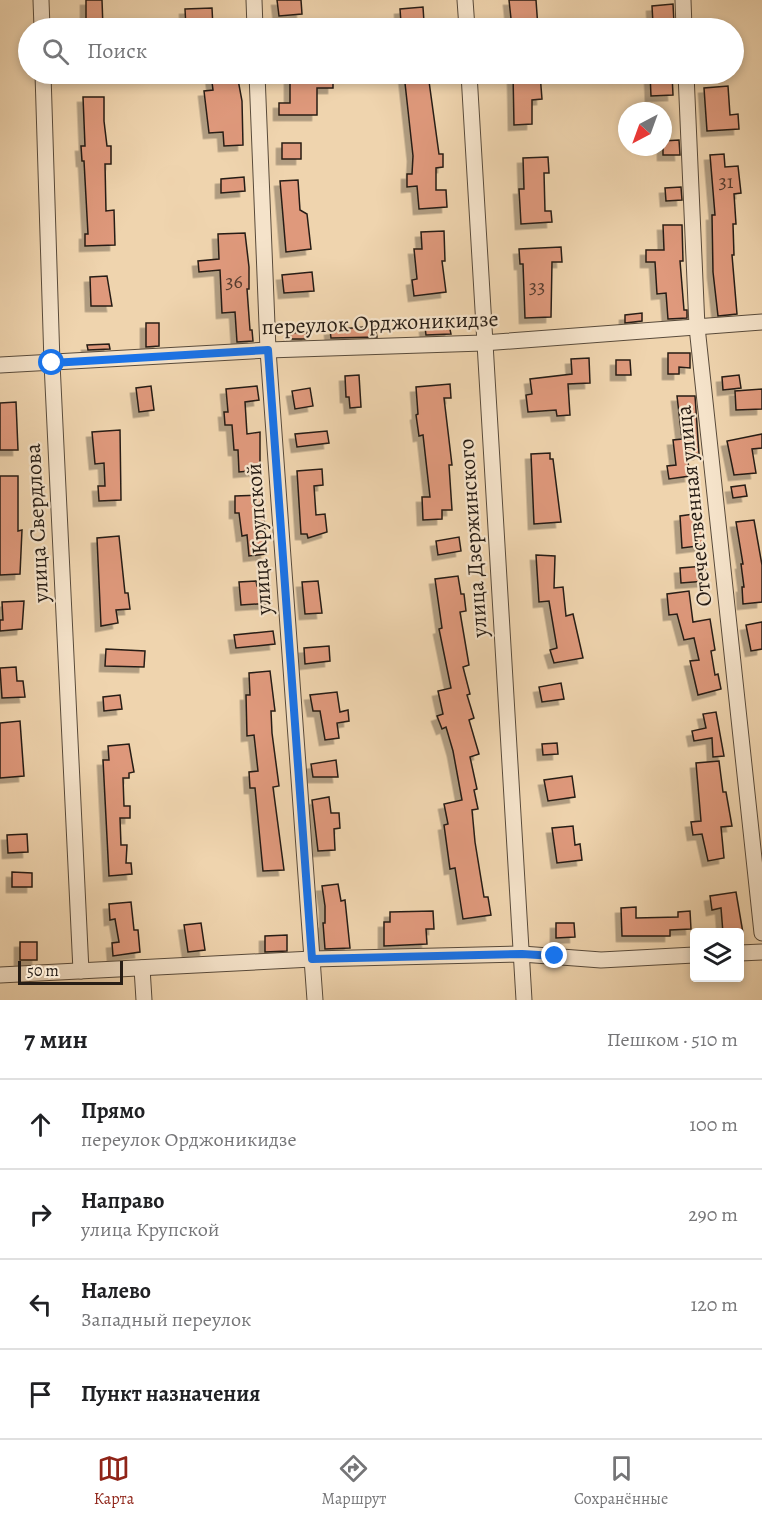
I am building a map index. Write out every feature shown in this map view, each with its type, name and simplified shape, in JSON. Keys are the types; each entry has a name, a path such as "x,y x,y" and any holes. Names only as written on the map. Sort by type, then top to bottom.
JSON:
{"street":[{"path":"41,0 42,18"},
{"path":"254,0 255,18"},
{"path":"465,0 466,18"},
{"path":"683,0 684,18"},
{"name":"улица Свердлова","path":"43,84 52,363 81,970"},
{"name":"улица Крупской","path":"257,84 268,350 315,1000"},
{"name":"улица Дзержинского","path":"470,84 483,343 524,1000"},
{"name":"Отечественная улица","path":"686,84 698,327 762,933"},
{"name":"переулок Орджоникидзе","path":"0,365 268,350 483,343 762,322"},
{"path":"744,953 762,952"},
{"path":"0,975 312,959 522,954 601,960 690,955"},
{"path":"142,968 144,1000"}],"building":[{"path":"86,0 102,0 103,18 86,18"},
{"path":"277,0 301,0 302,14 279,16"},
{"path":"509,0 536,0 537,18 511,18"},
{"path":"673,4 674,18 653,18 652,6"},
{"path":"423,7 424,18 401,18 400,9"},
{"path":"212,8 212,18 185,18 185,9"},
{"path":"212,84 239,84 242,101 243,145 224,146 223,132 209,133 204,91 213,90"},
{"path":"290,84 333,84 333,88 317,88 317,115 279,115 279,103 290,103"},
{"path":"405,84 429,84 439,154 443,154 443,167 436,168 436,190 446,190 447,207 419,209 417,186 407,187 407,174 412,174 413,156"},
{"path":"513,84 541,84 542,99 532,100 532,124 514,125"},
{"path":"650,84 672,84 673,95 651,96"},
{"path":"728,86 730,115 738,114 739,129 707,131 704,88"},
{"path":"83,97 104,97 107,146 111,146 111,164 105,164 106,211 114,210 115,245 85,246 85,234 88,234 84,161 82,161 81,146 85,146"},
{"path":"672,140 679,140 680,155 672,155"},
{"path":"282,143 301,143 301,159 282,159"},
{"path":"724,154 725,167 738,166 741,193 734,194 736,224 733,224 734,255 732,255 737,314 718,316 713,272 712,215 715,215 710,155"},
{"path":"548,157 549,173 544,173 545,211 551,211 552,222 521,224 519,189 524,189 523,158"},
{"path":"244,177 245,191 221,193 221,179"},
{"path":"298,180 300,210 307,214 311,249 286,252 280,181"},
{"path":"681,187 682,200 666,201 665,188"},
{"path":"663,225 682,225 683,261 680,261 684,310 687,310 687,318 668,319 666,293 657,294 655,262 646,262 646,250 664,250"},
{"path":"444,231 445,261 442,261 446,292 414,296 412,280 417,279 414,249 422,249 421,232"},
{"path":"245,233 249,267 249,289 247,289 250,330 252,330 253,341 237,342 235,312 222,313 220,270 199,272 198,261 219,259 218,234"},
{"path":"561,247 562,262 552,262 551,317 525,318 523,264 520,264 519,249"},
{"path":"312,272 314,291 284,293 282,275"},
{"path":"107,276 112,306 91,306 90,277"},
{"path":"642,313 642,321 625,323 625,315"},
{"path":"146,323 159,323 159,346 146,347"},
{"path":"449,325 451,334 426,335 425,327"},
{"path":"375,326 377,337 331,338 330,330"},
{"path":"307,332 307,339 291,339 290,333"},
{"path":"109,344 110,349 88,350 87,345"},
{"path":"668,353 690,353 690,368 679,367 679,374 668,374"},
{"path":"589,358 590,383 568,384 570,415 557,416 556,410 528,412 526,395 532,394 530,379 572,374 571,359"},
{"path":"616,360 630,360 631,375 616,375"},
{"path":"359,375 361,407 350,408 349,397 346,397 345,376"},
{"path":"739,375 741,388 723,390 722,377"},
{"path":"450,384 451,398 444,398 452,465 449,465 452,510 442,510 442,519 423,520 422,497 430,497 423,435 419,436 416,415 418,414 416,387"},
{"path":"151,386 154,410 139,412 136,388"},
{"path":"257,386 259,400 245,402 247,434 260,432 260,470 239,472 238,450 234,450 232,425 225,425 224,412 228,412 226,389"},
{"path":"310,388 313,406 295,409 292,391"},
{"path":"762,389 762,409 736,410 735,391"},
{"path":"677,396 695,396 699,454 687,455 690,476 669,479 667,466 676,465 673,440 682,439"},
{"path":"16,402 18,450 0,450 0,403"},
{"path":"120,430 121,500 99,501 98,486 105,486 104,463 95,464 92,432"},
{"path":"327,431 329,443 297,447 295,434"},
{"path":"762,434 762,448 752,449 756,473 734,475 727,441"},
{"path":"550,453 550,459 553,459 561,522 534,524 531,454"},
{"path":"322,469 323,485 314,486 316,515 325,514 327,532 308,538 307,534 301,534 297,471"},
{"path":"0,476 18,476 18,531 22,530 20,574 0,575"},
{"path":"745,485 747,496 733,498 731,487"},
{"path":"263,495 266,554 249,556 247,535 242,536 239,513 235,513 235,496"},
{"path":"701,513 705,545 682,548 680,516"},
{"path":"754,520 762,565 762,602 743,604 742,587 744,587 741,564 743,564 736,522"},
{"path":"119,536 125,593 128,593 130,609 116,610 118,623 101,626 97,538"},
{"path":"459,537 461,551 438,555 436,541"},
{"path":"536,555 555,556 554,588 563,587 566,616 573,614 583,658 554,663 550,650 557,648 549,601 539,602"},
{"path":"705,566 706,581 681,583 680,568"},
{"path":"458,576 461,594 464,594 466,611 460,612 469,665 463,667 470,694 467,695 474,718 469,720 479,754 470,757 477,789 474,790 478,809 472,810 475,842 484,897 488,897 491,915 463,919 455,868 450,869 444,825 448,824 444,804 462,800 446,727 442,729 437,716 443,714 438,691 451,688 439,629 442,628 435,579"},
{"path":"256,581 257,586 270,585 271,603 241,605 239,582"},
{"path":"318,581 322,613 305,614 302,582"},
{"path":"689,591 693,622 710,619 715,650 711,651 715,675 718,674 721,689 698,695 690,661 699,660 694,638 684,640 677,614 669,615 667,594"},
{"path":"24,601 22,629 0,631 0,620 3,620 2,602"},
{"path":"762,622 762,649 751,651 746,625"},
{"path":"273,631 275,644 236,648 234,635"},
{"path":"329,646 330,661 305,664 304,648"},
{"path":"106,649 145,651 144,667 105,666"},
{"path":"16,667 17,681 23,681 25,697 2,698 0,668"},
{"path":"270,671 275,711 271,711 272,733 279,786 273,787 284,870 263,871 255,788 250,788 249,772 258,771 254,735 247,736 246,695 250,695 249,673"},
{"path":"561,683 564,699 542,702 539,687"},
{"path":"337,692 340,712 348,710 349,721 337,723 339,738 325,740 320,711 313,711 310,695"},
{"path":"120,695 122,709 104,711 103,697"},
{"path":"716,712 724,756 713,757 712,738 694,741 692,731 706,728 703,714"},
{"path":"20,721 24,776 0,778 0,723"},
{"path":"557,743 558,754 543,755 542,744"},
{"path":"129,744 134,772 129,773 129,778 123,778 124,806 130,806 130,818 120,818 121,845 127,845 126,863 131,863 132,874 109,876 103,760 109,760 108,746"},
{"path":"336,760 338,777 313,777 311,764"},
{"path":"719,761 723,792 726,792 732,826 721,827 724,858 708,861 702,834 693,835 691,822 701,821 696,763"},
{"path":"572,776 575,797 548,801 544,780"},
{"path":"329,797 331,813 339,813 340,828 334,829 335,850 318,851 312,800"},
{"path":"573,826 575,845 580,844 582,860 557,863 552,828"},
{"path":"27,834 28,852 8,853 7,835"},
{"path":"12,872 32,873 32,887 12,887"},
{"path":"338,884 341,901 345,900 350,948 325,949 323,923 325,923 325,906 322,886"},
{"path":"736,892 742,928 723,928 721,908 712,910 710,896"},
{"path":"131,902 134,930 138,930 140,952 113,956 112,943 119,942 115,919 110,920 109,904"},
{"path":"636,907 636,918 678,917 678,912 690,911 691,928 670,930 670,936 622,936 621,908"},
{"path":"433,911 434,929 426,929 427,944 384,946 384,922 390,922 390,912"},
{"path":"201,923 205,950 188,952 184,925"},
{"path":"556,923 574,923 575,937 556,938"},
{"path":"287,935 287,951 265,952 265,936"},
{"path":"20,942 37,942 37,960 20,960"}],"route":[{"path":"52,363 268,350 312,959 522,954 555,956"}]}
